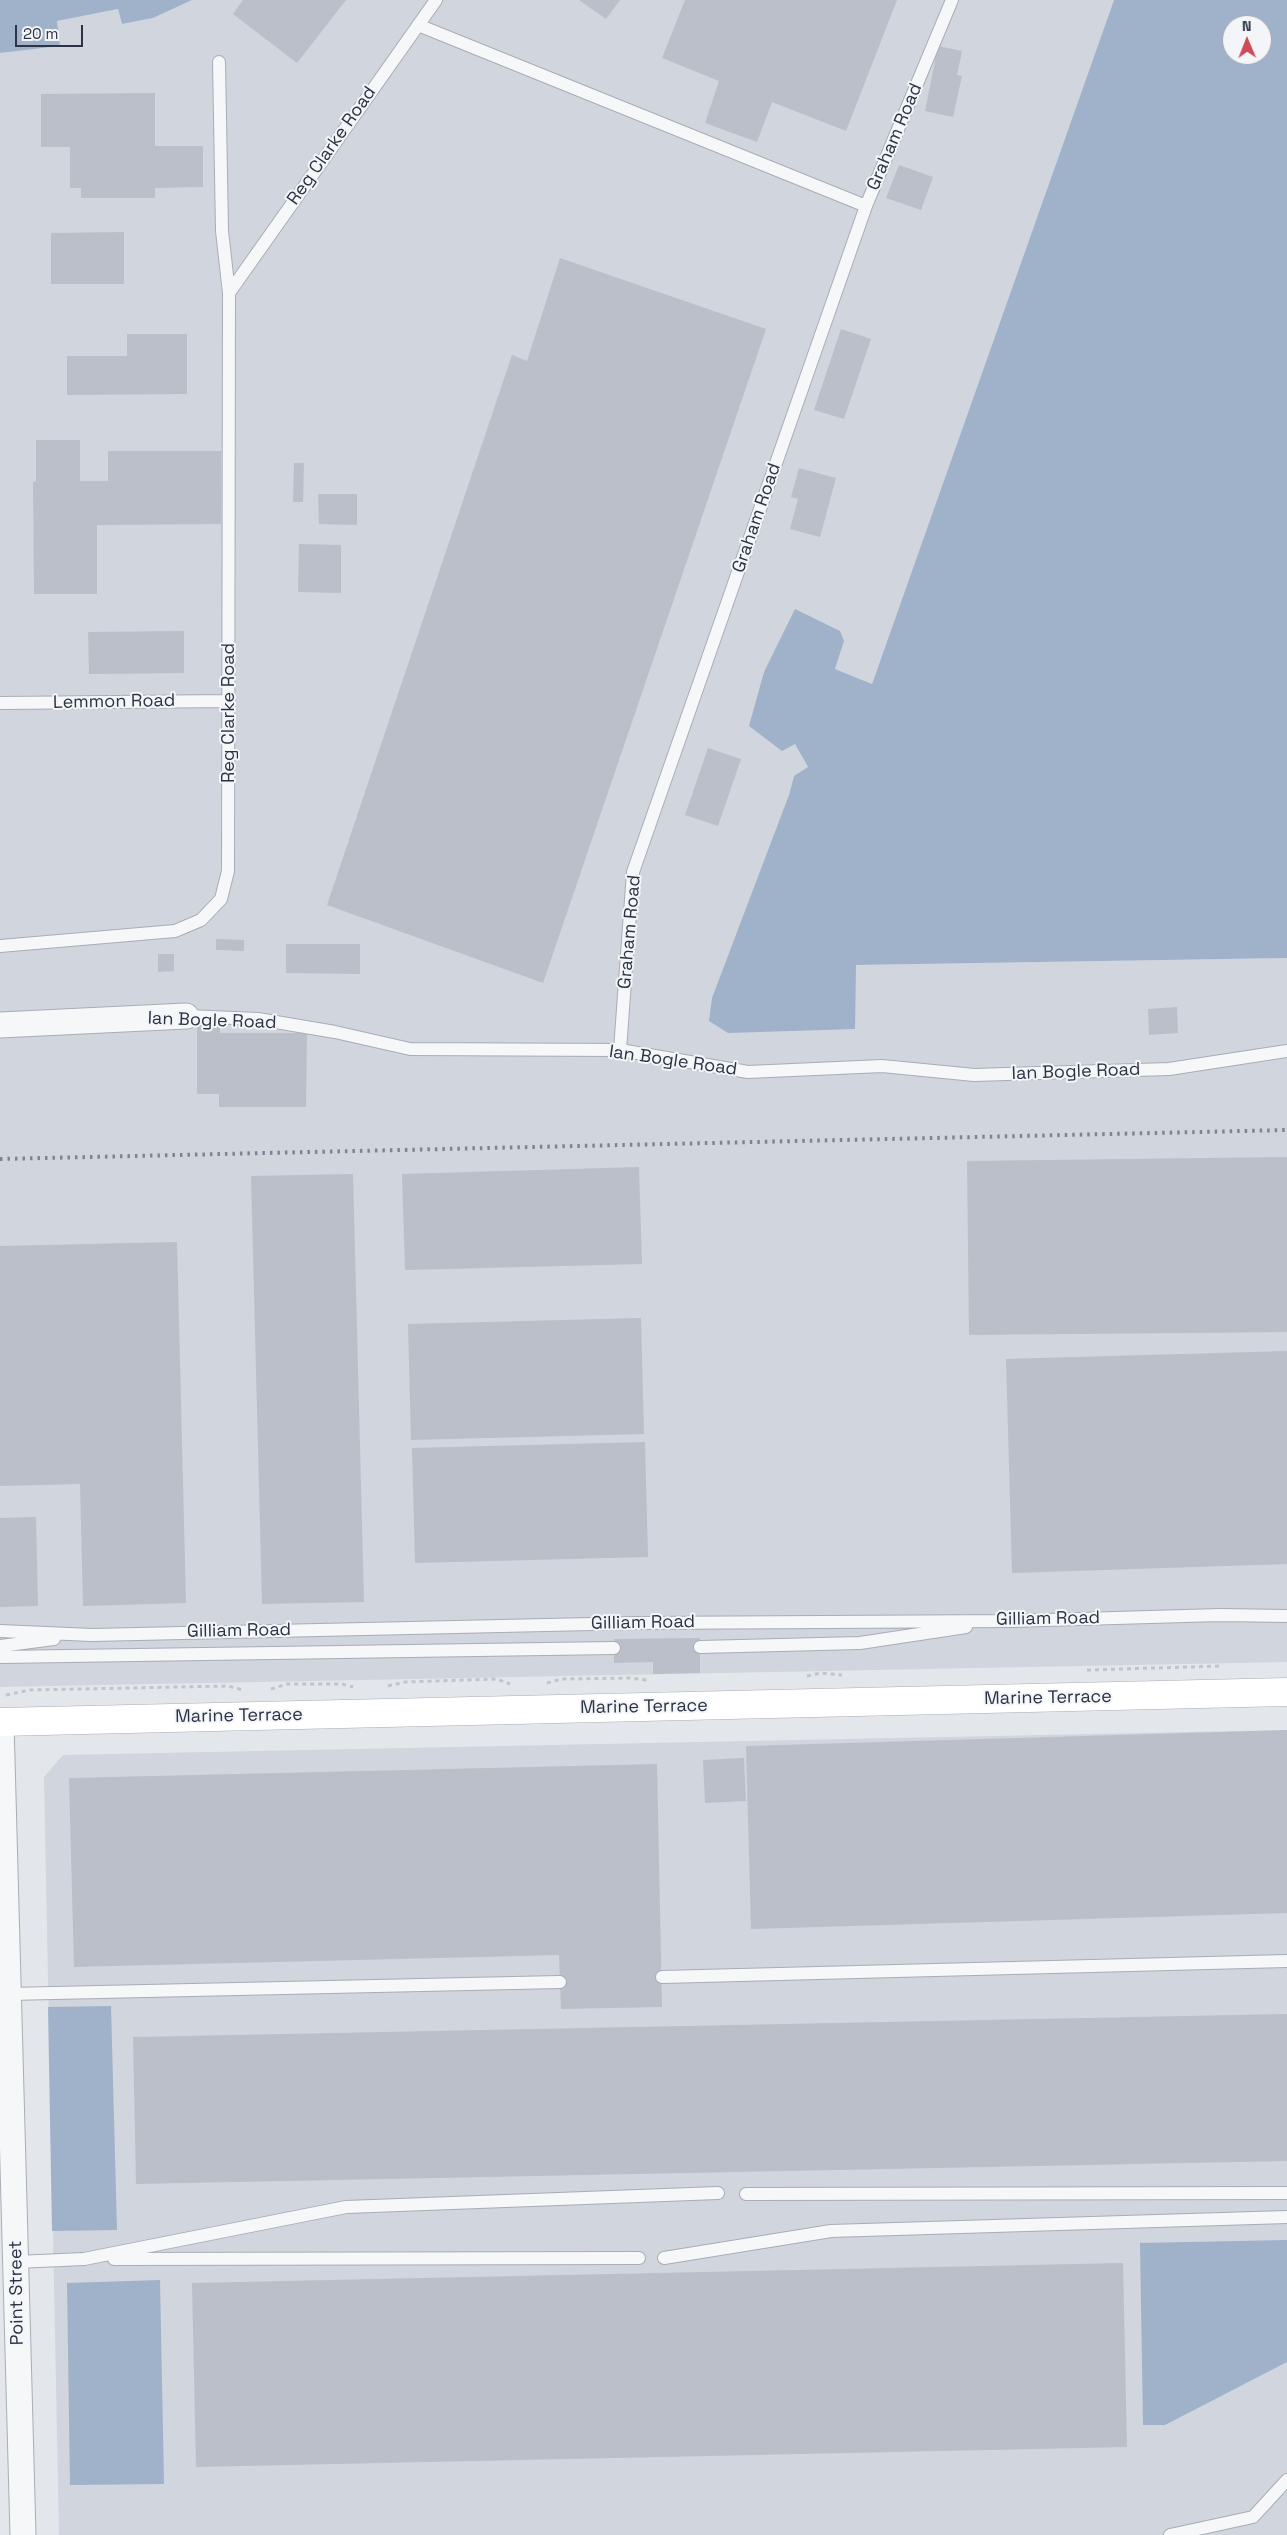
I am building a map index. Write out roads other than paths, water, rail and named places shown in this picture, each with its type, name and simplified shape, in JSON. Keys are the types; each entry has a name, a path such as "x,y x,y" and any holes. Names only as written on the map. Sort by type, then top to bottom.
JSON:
{"main road":[{"name":"Marine Terrace","path":"1,1722 1287,1692"}],"street":[{"name":"Ian Bogle Road","path":"0,1025 186,1016"},
{"name":"Point Street","path":"1,1722 23,2535"}],"lane":[{"name":"Reg Clarke Road","path":"229,293 436,0"},
{"name":"Graham Road","path":"620,1050 633,872 866,206 952,0"},
{"path":"418,24 866,206"},
{"name":"Reg Clarke Road","path":"0,946 176,931 201,920 221,899 228,871 229,293 222,231 219,62"},
{"name":"Lemmon Road","path":"0,703 229,701"},
{"name":"Ian Bogle Road","path":"186,1016 258,1019 335,1032 410,1049 620,1050 748,1072 882,1066 974,1075 1169,1070 1287,1051"},
{"name":"Gilliam Road","path":"0,1631 92,1635 637,1622 1011,1620 1220,1615 1287,1616"},
{"path":"700,1647 860,1643 1011,1620"},
{"path":"0,1646 92,1635"},
{"path":"0,1657 614,1648"},
{"path":"662,1977 1287,1961"},
{"path":"8,1994 560,1982"},
{"path":"84,2259 346,2207 718,2193"},
{"path":"746,2194 1287,2193"},
{"path":"664,2258 832,2231 1287,2217"},
{"path":"16,2262 84,2259 639,2258"},
{"path":"1170,2535 1253,2516 1287,2480"}],"water":[{"path":"0,0 192,0 153,18 122,24 118,9 57,21 60,46 0,53"},
{"path":"1114,0 1287,0 1287,958 856,965 855,1029 728,1033 709,1021 712,998 789,795 794,776 808,767 795,744 782,751 749,726 764,672 795,609 840,631 844,641 835,669 872,684"},
{"path":"111,2006 117,2230 52,2231 48,2007"},
{"path":"1287,2240 1287,2362 1165,2425 1143,2425 1140,2243"},
{"path":"160,2280 164,2484 70,2485 67,2283"}],"railway":[{"path":"0,1159 1287,1130"}]}
